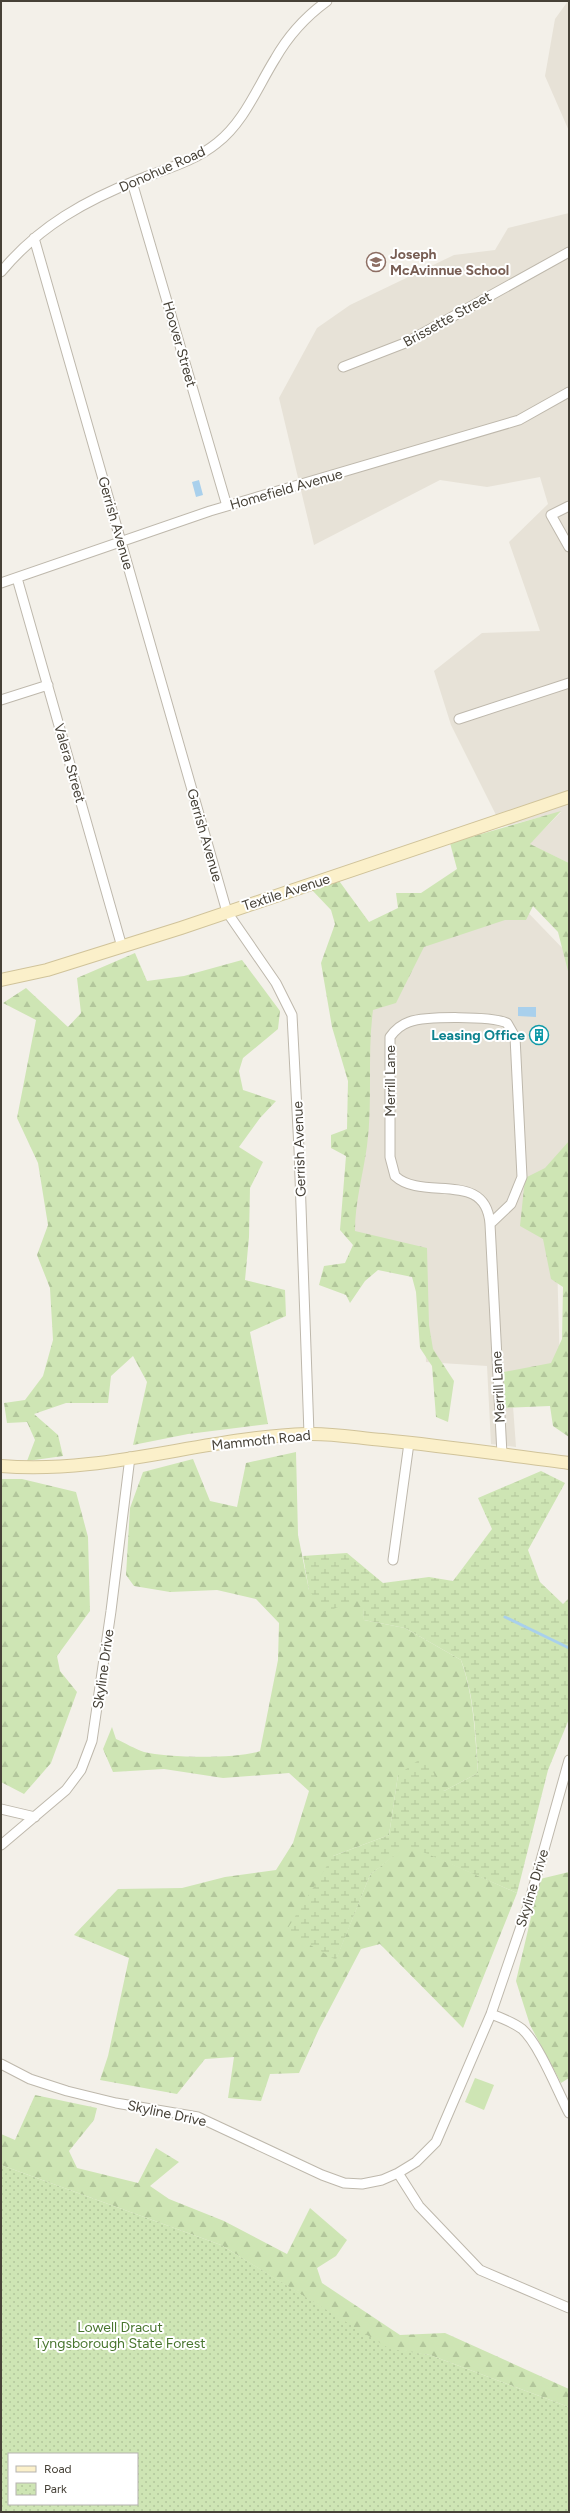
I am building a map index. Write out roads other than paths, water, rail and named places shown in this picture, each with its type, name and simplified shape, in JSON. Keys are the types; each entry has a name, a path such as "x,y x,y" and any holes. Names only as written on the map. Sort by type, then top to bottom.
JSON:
{"main road":[{"name":"Textile Avenue","path":"1,980 47,970 122,947 569,797"},
{"name":"Mammoth Road","path":"1,1466 57,1468 130,1457 178,1452 232,1441 309,1434 409,1443 569,1463"}],"street":[{"name":"Donohue Road","path":"1,272 51,223 84,203 195,157 225,136 240,120 292,34 327,1"},
{"name":"Hoover Street","path":"132,182 227,506"},
{"name":"Gerrish Avenue","path":"34,238 227,912 276,982 292,1015 299,1149 309,1434"},
{"name":"Brissette Street","path":"343,367 405,343 569,252"},
{"name":"Homefield Avenue","path":"1,583 227,506 484,432 520,420 569,392"},
{"path":"569,506 551,515 569,547"},
{"name":"Valera Street","path":"17,578 122,947"},
{"path":"459,718 566,684"},
{"path":"1,700 48,685"},
{"name":"Merrill Lane","path":"490,1224 511,1204 522,1177 517,1047 512,1030 507,1023 492,1018 420,1020 403,1025 390,1037 390,1157 395,1176 405,1183 416,1186 463,1190 475,1195 484,1204 490,1224 502,1454"},
{"path":"392,1560 409,1443"},
{"name":"Skyline Drive","path":"1,1845 66,1790 81,1770 92,1741 130,1457"},
{"name":"Skyline Drive","path":"1,2064 30,2079 67,2091 116,2103 198,2117 322,2175 344,2183 362,2184 382,2180 398,2173 416,2162 436,2142 491,2014 529,1903 569,1760"},
{"path":"1,1809 34,1817"},
{"path":"491,2014 507,2020 522,2030 533,2044 569,2113"},
{"path":"398,2173 419,2206 480,2270 569,2308"}],"water":[{"path":"199,480 203,495 196,497 192,482"},
{"path":"518,1007 536,1007 536,1017 518,1016"}],"waterway":[{"path":"505,1617 569,1648"}],"place":[{"name":"Joseph McAvinnue School","path":"376,262"},
{"name":"Leasing Office","path":"539,1035"}],"park label":[{"name":"Lowell Dracut Tyngsborough State Forest","path":"120,2336"}]}
